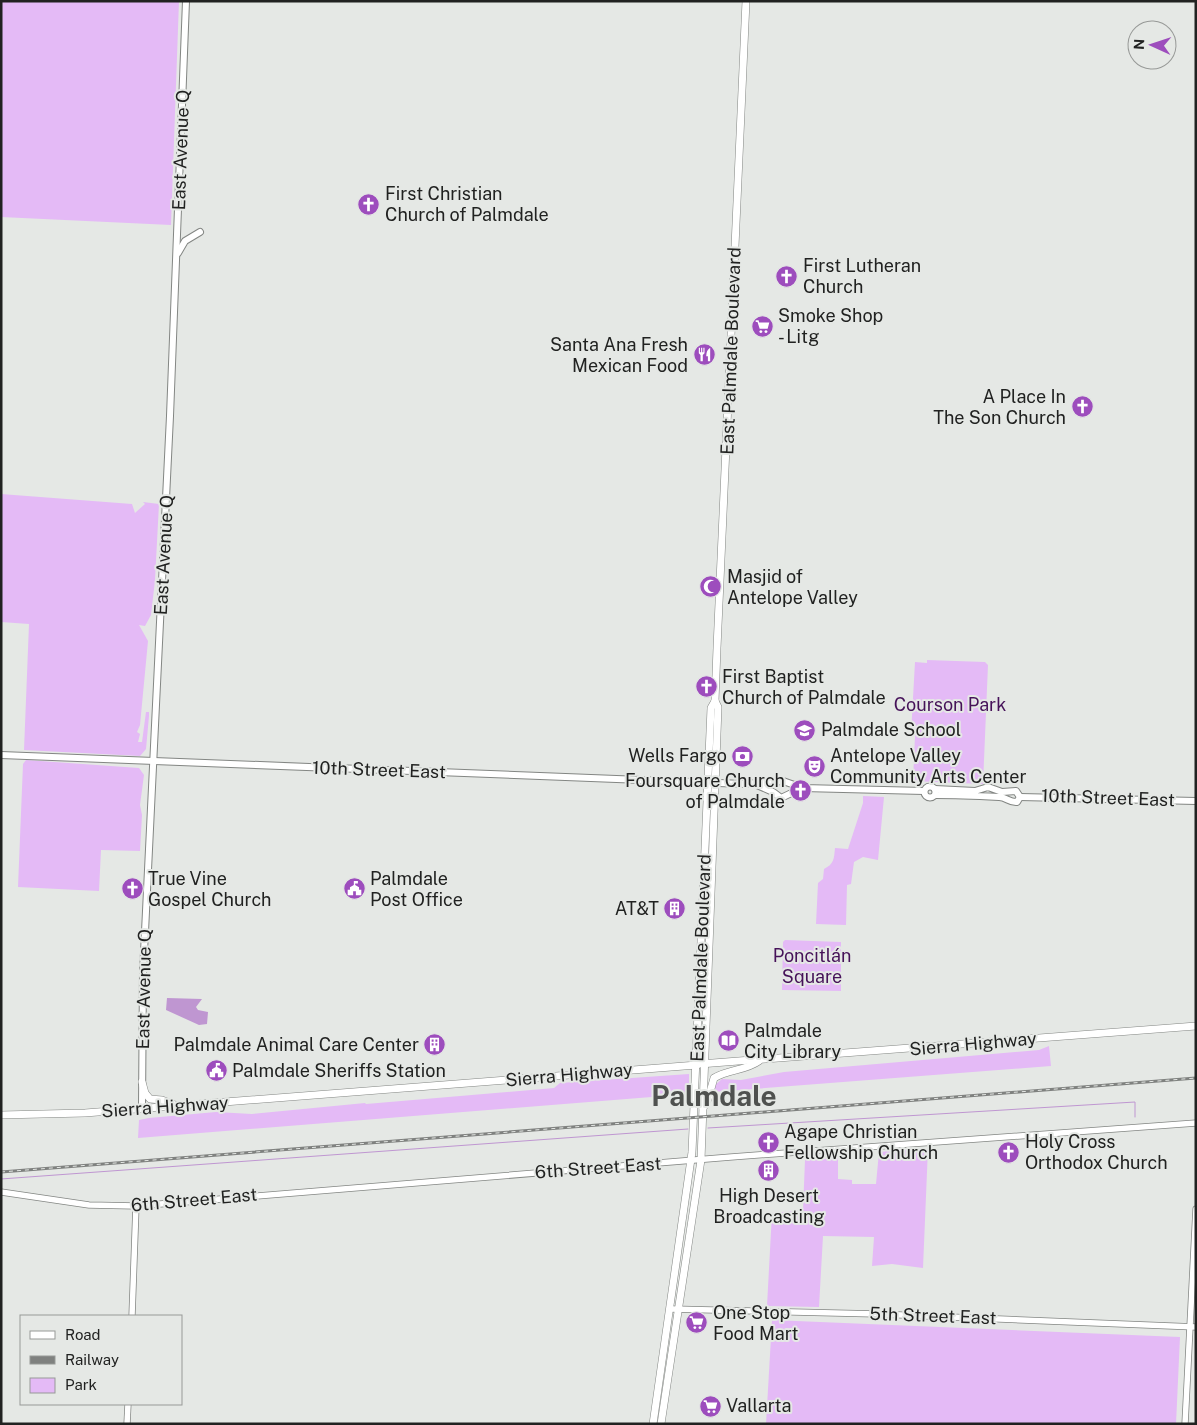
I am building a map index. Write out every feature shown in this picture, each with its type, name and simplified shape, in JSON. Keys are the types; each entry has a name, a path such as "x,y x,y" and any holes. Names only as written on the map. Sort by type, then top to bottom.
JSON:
{"main road":[{"name":"East Avenue Q","path":"142,1108 144,964 186,1"},
{"name":"East Palmdale Boulevard","path":"661,1424 692,1161 700,1064 712,783 711,708 715,702 746,1"},
{"path":"176,256 185,241 200,232"},
{"name":"10th Street East","path":"1,755 756,785 777,782"},
{"path":"783,781 803,788 780,798 773,792 777,782 783,781"},
{"path":"788,784 789,793"},
{"name":"10th Street East","path":"756,785 773,792"},
{"name":"10th Street East","path":"803,788 924,791 928,787 935,792 988,793 1010,796 1016,802 1020,797 1196,801"},
{"name":"Sierra Highway","path":"1,1114 52,1114 175,1106 1196,1026"},
{"path":"703,1108 708,1099 714,1078 721,1074 748,1069 759,1061"},
{"name":"East Palmdale Boulevard","path":"653,1424 675,1309 700,1160 703,1108 700,1064"},
{"path":"142,1082 148,1097 162,1100 175,1106"}],"street":[{"name":"6th Street East","path":"1,1192 90,1205 136,1206 700,1160 1196,1123"},
{"path":"132,1315 136,1206"},
{"path":"1185,1424 1192,1327 1196,1209"},
{"name":"5th Street East","path":"675,1309 871,1314 1192,1327"},
{"path":"127,1424 128,1405"}],"green space":[{"path":"1,1 179,1 171,225 1,217"},
{"path":"1,494 132,504 135,513 145,504 143,502 159,504 151,615 145,626 139,625 148,641 140,725 137,732 140,734 138,742 142,742 146,712 149,712 146,749 140,756 24,750 29,624 1,622"},
{"name":"Courson Park","path":"927,660 985,662 988,665 983,784 913,781 915,736 911,734 915,662 927,663"},
{"path":"26,760 139,768 144,775 140,805 142,815 140,851 101,850 99,891 18,887 23,764"},
{"path":"863,796 884,797 878,860 863,857 854,862 851,884 847,885 846,925 816,924 818,883 823,879 824,869 833,861 835,848 848,849 863,803"},
{"name":"Poncitlán Square","path":"785,940 841,942 841,991 782,990 783,942"},
{"path":"1049,1046 1051,1066 714,1092 715,1085 722,1079 741,1080 784,1072 1039,1050"},
{"path":"689,1074 689,1094 138,1138 139,1120 149,1118 216,1112 252,1114 554,1088 560,1083"},
{"path":"928,1148 923,1268 892,1264 872,1266 874,1237 823,1236 819,1307 767,1306 772,1213 803,1210 805,1160 838,1158 838,1179 852,1180 852,1184 876,1184 879,1152"},
{"path":"772,1320 1180,1337 1176,1424 766,1424"}],"shaded area":[{"path":"167,998 202,999 196,1007 198,1010 208,1012 207,1024 199,1025 166,1010"}],"waterway":[{"path":"708,1128 1135,1102 1135,1117"},
{"path":"1,1179 688,1129"}],"railway":[{"path":"1,1172 1196,1078"}],"place":[{"name":"First Christian Church of Palmdale","path":"369,204"},
{"name":"First Lutheran Church","path":"787,276"},
{"name":"Smoke Shop - Litg","path":"762,326"},
{"name":"Santa Ana Fresh Mexican Food","path":"704,355"},
{"name":"A Place In The Son Church","path":"1082,407"},
{"name":"Masjid of Antelope Valley","path":"711,587"},
{"name":"First Baptist Church of Palmdale","path":"706,687"},
{"name":"Palmdale School","path":"805,730"},
{"name":"Wells Fargo","path":"743,756"},
{"name":"Antelope Valley Community Arts Center","path":"814,766"},
{"name":"Foursquare Church of Palmdale","path":"801,791"},
{"name":"True Vine Gospel Church","path":"132,889"},
{"name":"Palmdale Post Office","path":"354,889"},
{"name":"AT&T","path":"675,909"},
{"name":"Palmdale City Library","path":"728,1041"},
{"name":"Palmdale Animal Care Center","path":"435,1045"},
{"name":"Palmdale Sheriffs Station","path":"216,1071"},
{"name":"Agape Christian Fellowship Church","path":"768,1142"},
{"name":"Holy Cross Orthodox Church","path":"1009,1152"},
{"name":"High Desert Broadcasting","path":"769,1171"},
{"name":"One Stop Food Mart","path":"697,1323"},
{"name":"Vallarta","path":"710,1406"}],"district":[{"name":"Palmdale","path":"714,1096"}]}
